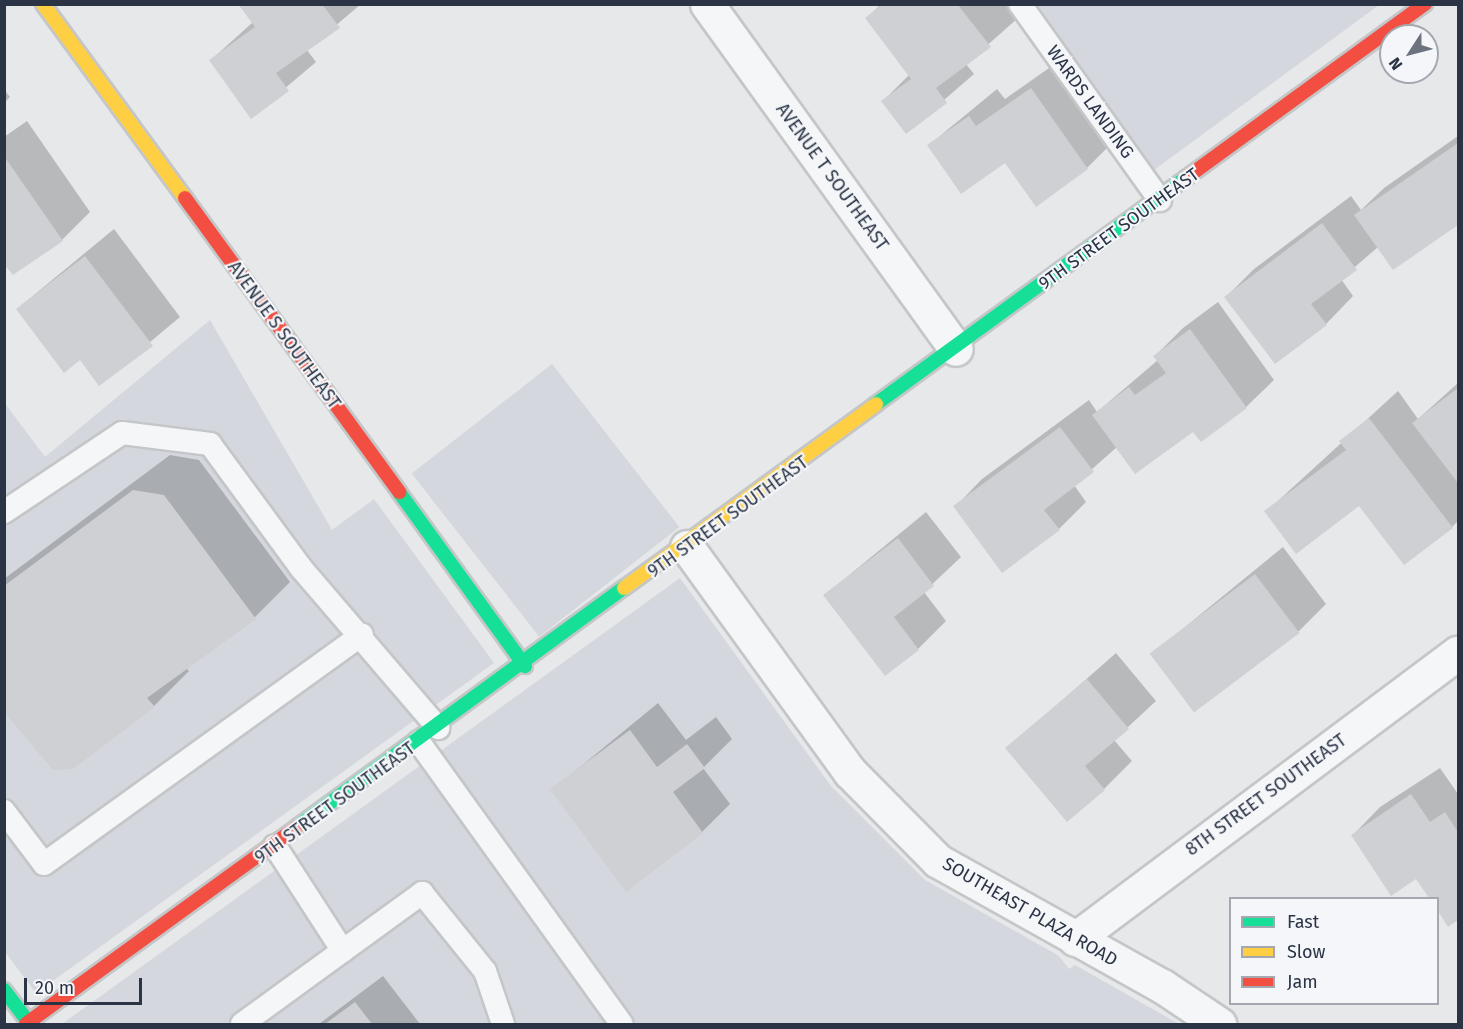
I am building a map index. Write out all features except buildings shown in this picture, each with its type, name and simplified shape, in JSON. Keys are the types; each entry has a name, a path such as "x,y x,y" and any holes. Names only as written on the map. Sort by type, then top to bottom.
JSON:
{"street":[{"name":"AVENUE S SOUTHEAST","path":"43,4 525,666"},
{"name":"AVENUE T SOUTHEAST","path":"707,4 956,349"},
{"name":"9TH STREET SOUTHEAST","path":"28,1024 687,548 1425,4"},
{"name":"SOUTHEAST PLAZA ROAD","path":"687,548 850,772 891,819 938,861 1075,939 1210,1022"},
{"name":"8TH STREET SOUTHEAST","path":"1075,939 1458,653"},
{"path":"4,990 28,1024"}],"lane":[{"name":"WARDS LANDING","path":"1020,4 1160,200"},
{"path":"4,512 122,433 210,444 301,568 362,635 438,728"},
{"path":"4,811 44,864 362,635"},
{"path":"419,742 622,1024"},
{"path":"275,846 343,951"},
{"path":"242,1024 422,893 485,971 504,1024"}],"shaded area":[{"path":"1016,5 1379,5 1139,181"},
{"path":"210,320 332,530 374,499 494,663 36,993 5,952 4,402 45,457"},
{"path":"552,364 679,527 539,637 412,474"},
{"path":"680,578 831,786 925,880 1059,956 1069,969 1075,965 1179,1024 62,1024"}],"traffic: fast":[{"path":"876,404 1186,178"},
{"path":"399,492 525,666"},
{"path":"297,827 624,588"},
{"path":"4,990 30,1024"}],"traffic: slow":[{"path":"43,4 185,198"},
{"path":"624,588 876,404"}],"traffic: jam":[{"path":"1186,178 1425,4"},
{"path":"185,198 399,492"},
{"path":"26,1024 297,827"}]}
